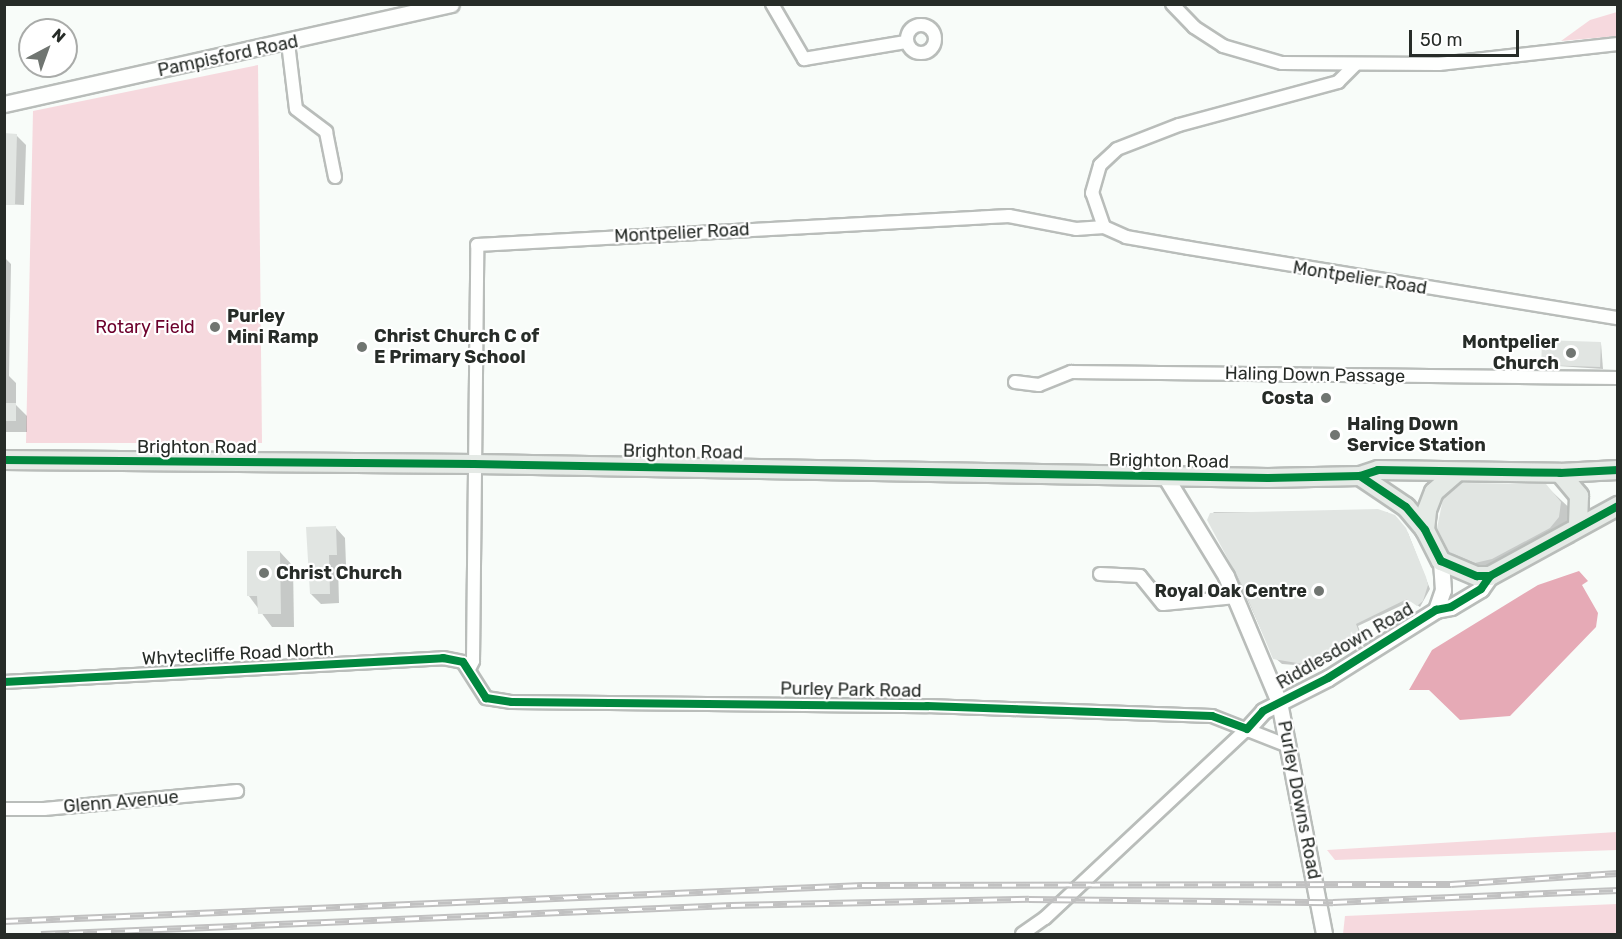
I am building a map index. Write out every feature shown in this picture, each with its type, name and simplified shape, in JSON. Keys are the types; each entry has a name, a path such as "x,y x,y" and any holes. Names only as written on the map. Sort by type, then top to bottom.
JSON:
{"main road":[{"name":"Brighton Road","path":"4,460 474,464 1165,476 1360,476 1378,470 1456,472"},
{"path":"1425,530 1427,510 1434,492 1456,472 1560,474 1617,470"},
{"path":"1560,474 1579,496 1578,524"},
{"path":"1360,476 1396,498 1425,530 1441,561 1463,573 1490,576 1578,524 1617,506"}],"street":[{"name":"Pampisford Road","path":"4,104 288,44 451,4"},
{"path":"771,4 804,59 906,42"},
{"path":"1172,4 1205,35 1247,56 1282,63 1354,65 1494,60 1617,44"},
{"path":"288,44 296,109 326,132 335,177"},
{"path":"1104,227 1092,193 1100,165 1117,149 1179,125 1338,82 1354,65"},
{"name":"Montpelier Road","path":"474,464 477,245 1009,216 1076,229 1104,227 1126,237 1617,318"},
{"name":"Haling Down Passage","path":"1015,382 1039,385 1071,372 1617,378"},
{"path":"469,669 473,661 474,464"},
{"name":"Purley Downs Road","path":"1165,476 1236,597 1279,702 1286,745 1312,859 1324,934"},
{"name":"Riddlesdown Road","path":"1436,610 1443,590 1441,561"},
{"path":"1100,573 1140,576 1163,604 1236,597"},
{"name":"Riddlesdown Road","path":"1022,934 1045,918 1263,711 1328,678 1436,610 1451,607 1481,589 1490,576"},
{"name":"Whytecliffe Road North","path":"4,682 443,658 455,658 469,669"},
{"name":"Purley Park Road","path":"469,669 486,698 512,702 927,706 1219,718 1246,729"},
{"path":"1246,729 1286,745"},
{"name":"Glenn Avenue","path":"4,809 44,809 237,791"}],"green space":[{"path":"1617,12 1617,36 1561,41 1590,20"},
{"name":"Rotary Field","path":"258,65 262,443 26,443 33,111"},
{"path":"1617,832 1617,850 1335,860 1327,850"},
{"path":"1617,904 1617,934 1343,934 1345,916"}],"shaded area":[{"path":"1579,571 1588,581 1582,585 1598,613 1596,627 1510,716 1460,720 1429,690 1409,690 1432,650 1538,585"}],"building":[{"path":"4,133 17,134 15,205 4,205"},
{"name":"Montpelier Church","path":"1542,340 1601,342 1600,367 1541,365"},
{"path":"4,403 16,403 16,421 4,421"},
{"path":"1462,483 1546,484 1561,502 1559,517 1550,528 1492,559 1475,563 1449,552 1437,528 1443,499"},
{"name":"Royal Oak Centre","path":"1378,509 1395,515 1406,528 1428,585 1423,601 1417,606 1407,599 1356,624 1361,637 1315,666 1273,659 1243,587 1207,520 1210,513"},
{"path":"336,526 337,555 329,555 330,594 310,594 306,527"},
{"name":"Christ Church","path":"247,551 280,551 281,614 258,614 257,596 247,596"}],"railway":[{"path":"4,921 862,885 1451,884 1618,873"},
{"path":"41,934 731,905 1029,899 1333,902 1618,890"}],"cycle path":[{"path":"4,460 474,464 1268,478 1360,476 1378,470 1560,473 1618,470"},
{"path":"1360,476 1406,507 1425,530 1441,561 1477,576 1490,576 1618,506"},
{"path":"4,682 443,658 463,662 486,698 512,702 927,706 1212,716 1247,729 1263,711 1328,678 1436,610 1451,607 1481,589 1490,576"}],"place":[{"name":"Purley Mini Ramp","path":"215,327"},
{"name":"Christ Church C of E Primary School","path":"362,347"},
{"name":"Montpelier Church","path":"1571,353"},
{"name":"Costa","path":"1326,398"},
{"name":"Haling Down Service Station","path":"1335,435"},
{"name":"Christ Church","path":"264,573"},
{"name":"Royal Oak Centre","path":"1319,591"}]}
